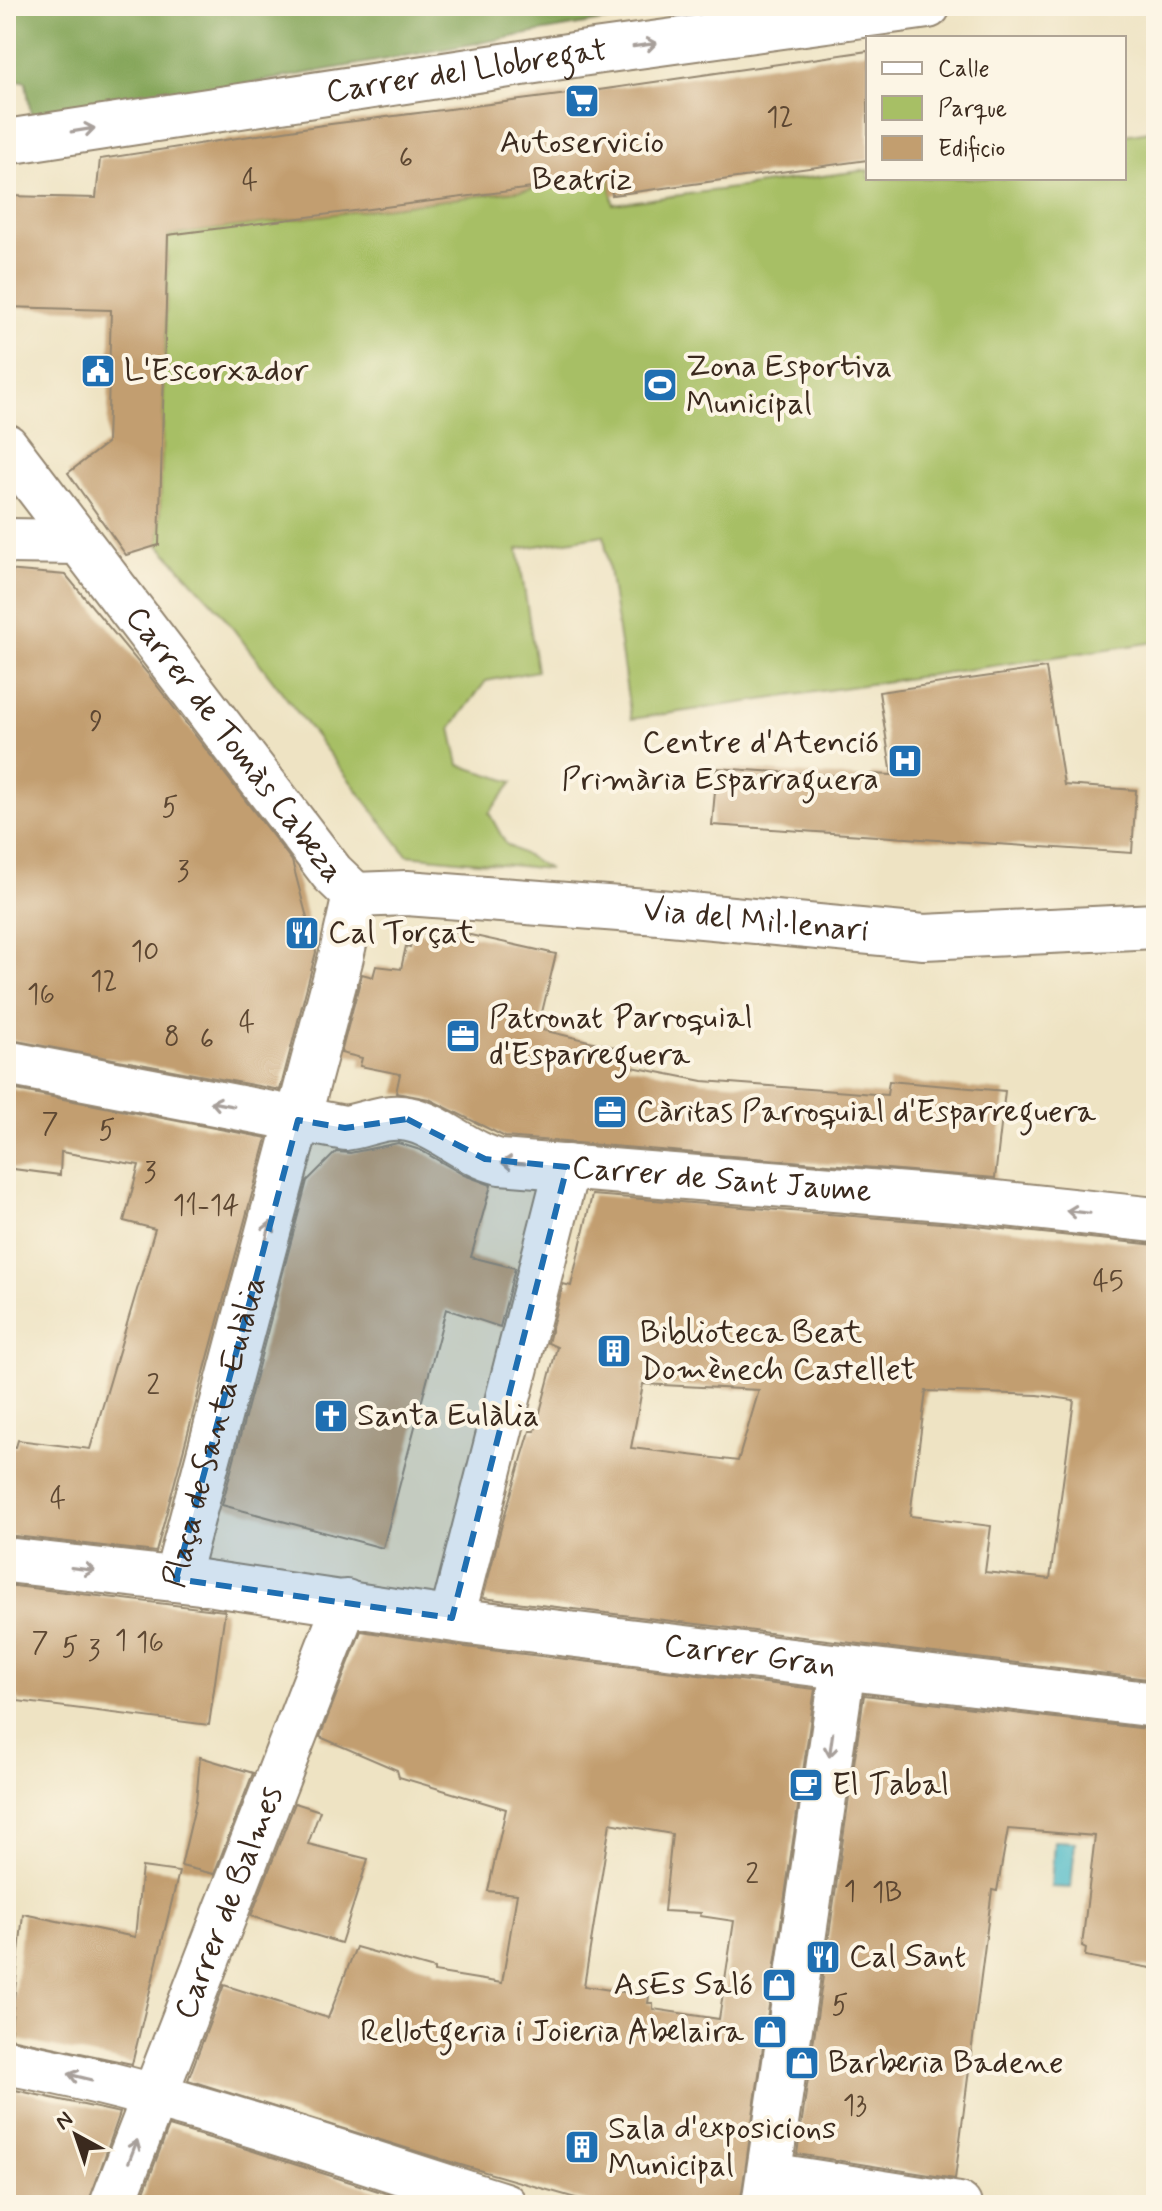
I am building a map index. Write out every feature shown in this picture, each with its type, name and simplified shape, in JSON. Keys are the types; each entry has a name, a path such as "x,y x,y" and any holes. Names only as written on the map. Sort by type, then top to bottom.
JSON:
{"street":[{"name":"Carrer del Llobregat","path":"6,142 587,53 928,6"},
{"name":"Carrer de Tomàs Cabeza","path":"6,446 332,873 355,895 298,1120"},
{"path":"6,541 79,542"},
{"name":"Via del Mil·lenari","path":"355,895 407,893 659,912 924,937 1156,926"},
{"name":"Carrer de Sant Jaume","path":"6,1063 345,1128 382,1119 407,1119 485,1159 953,1199 1156,1220"},
{"name":"Plaça de Santa Eulàlia","path":"298,1120 176,1579 346,1602"},
{"path":"452,1618 567,1167"},
{"path":"6,1560 176,1579"},
{"name":"Carrer Gran","path":"346,1602 843,1668 1156,1705"},
{"name":"Carrer de Balmes","path":"112,2205 346,1602"},
{"path":"843,1668 767,2190 959,2205"},
{"path":"6,2062 60,2072 153,2096 504,2205"}],"highlighted area":[{"path":"407,1119 485,1159 567,1167 452,1618 176,1579 298,1120 345,1128"}],"green space":[{"path":"6,6 687,6 32,122 26,82 6,77"},
{"name":"Zona Esportiva Municipal","path":"1156,130 1156,642 631,719 604,535 518,549 537,671 486,681 451,728 459,765 513,782 489,813 506,844 549,869 407,855 218,609 159,545 168,235 610,179 613,204 866,170 866,180 1126,180 1126,135"}],"water":[{"path":"1054,1841 1075,1842 1071,1888 1051,1887"}],"building":[{"path":"866,51 866,160 612,195 610,178 168,235 159,545 126,555 68,473 107,443 111,310 6,307 6,196 96,198 100,159 323,125 599,90"},
{"path":"6,570 66,575 148,674 292,861 316,952 280,1090 6,1039 6,886 12,849 6,847"},
{"name":"Centre d'Atenció Primària Esparraguera","path":"1046,668 1064,785 1136,790 1132,853 712,825 717,768 871,778 871,774 892,775 879,692"},
{"path":"434,927 556,954 538,1029 631,1051 627,1066 703,1081 887,1095 889,1081 1005,1091 995,1178 505,1137 429,1099 396,1093 400,1074 360,1066 362,1058 341,1053 362,974 373,977 376,966 401,969 406,946 410,947 414,931 432,935"},
{"path":"6,1088 267,1138 156,1552 6,1535 6,1445 16,1447 18,1440 90,1449 155,1229 124,1221 139,1165 61,1152 60,1175 6,1168"},
{"name":"Santa Eulàlia","path":"398,1143 420,1150 464,1175 491,1185 471,1257 515,1268 500,1327 446,1309 383,1548 222,1505 307,1181 336,1152 350,1153"},
{"path":"592,1195 966,1225 1156,1245 1156,1680 483,1598 502,1524 530,1431 535,1431 557,1347 548,1343 563,1284 571,1286","holes":["643,1384 759,1390 738,1461 631,1448","926,1391 1038,1395 1074,1400 1050,1579 985,1572 991,1526 910,1516"]},
{"path":"6,1585 225,1611 209,1725 17,1701 18,1698 6,1697"},
{"path":"361,1631 466,1647 815,1689 740,2205 600,2205 188,2080 224,1985 328,2018 356,1947 434,1969 434,1972 502,1983 517,1894 488,1891 506,1809 399,1777 397,1770 320,1737","holes":["610,1823 672,1834 664,1911 701,1913 700,1916 734,1921 719,2019 653,2009 653,2003 648,2003 649,1996 584,1986"]},
{"path":"864,1695 1156,1730 1156,1969 1085,1956 1086,1948 1082,1946 1095,1836 1008,1829 997,1891 992,1890 955,2179 797,2154"},
{"path":"200,1757 253,1773 214,1874 181,1866 196,1802"},
{"path":"295,1803 320,1811 308,1844 368,1859 341,1943 251,1916"},
{"path":"142,1867 179,1872 132,2064 10,2038 23,1914 135,1937"},
{"path":"6,2088 120,2113 88,2205 6,2205"},
{"path":"169,2126 250,2150 422,2205 139,2205"}],"place":[{"name":"Autoservicio Beatriz","path":"582,101"},
{"name":"L'Escorxador","path":"98,371"},
{"name":"Zona Esportiva Municipal","path":"660,385"},
{"name":"Centre d'Atenció Primària Esparraguera","path":"905,761"},
{"name":"Cal Torçat","path":"302,933"},
{"name":"Patronat Parroquial d'Esparreguera","path":"463,1036"},
{"name":"Càritas Parroquial d'Esparreguera","path":"610,1112"},
{"name":"Biblioteca Beat Domènech Castellet","path":"614,1351"},
{"name":"Santa Eulàlia","path":"331,1416"},
{"name":"El Tabal","path":"806,1785"},
{"name":"Cal Sant","path":"823,1957"},
{"name":"AsEs Saló","path":"779,1985"},
{"name":"Rellotgeria i Joieria Abelaira","path":"770,2032"},
{"name":"Barberia Badene","path":"802,2063"},
{"name":"Sala d'exposicions Municipal","path":"582,2147"}]}
